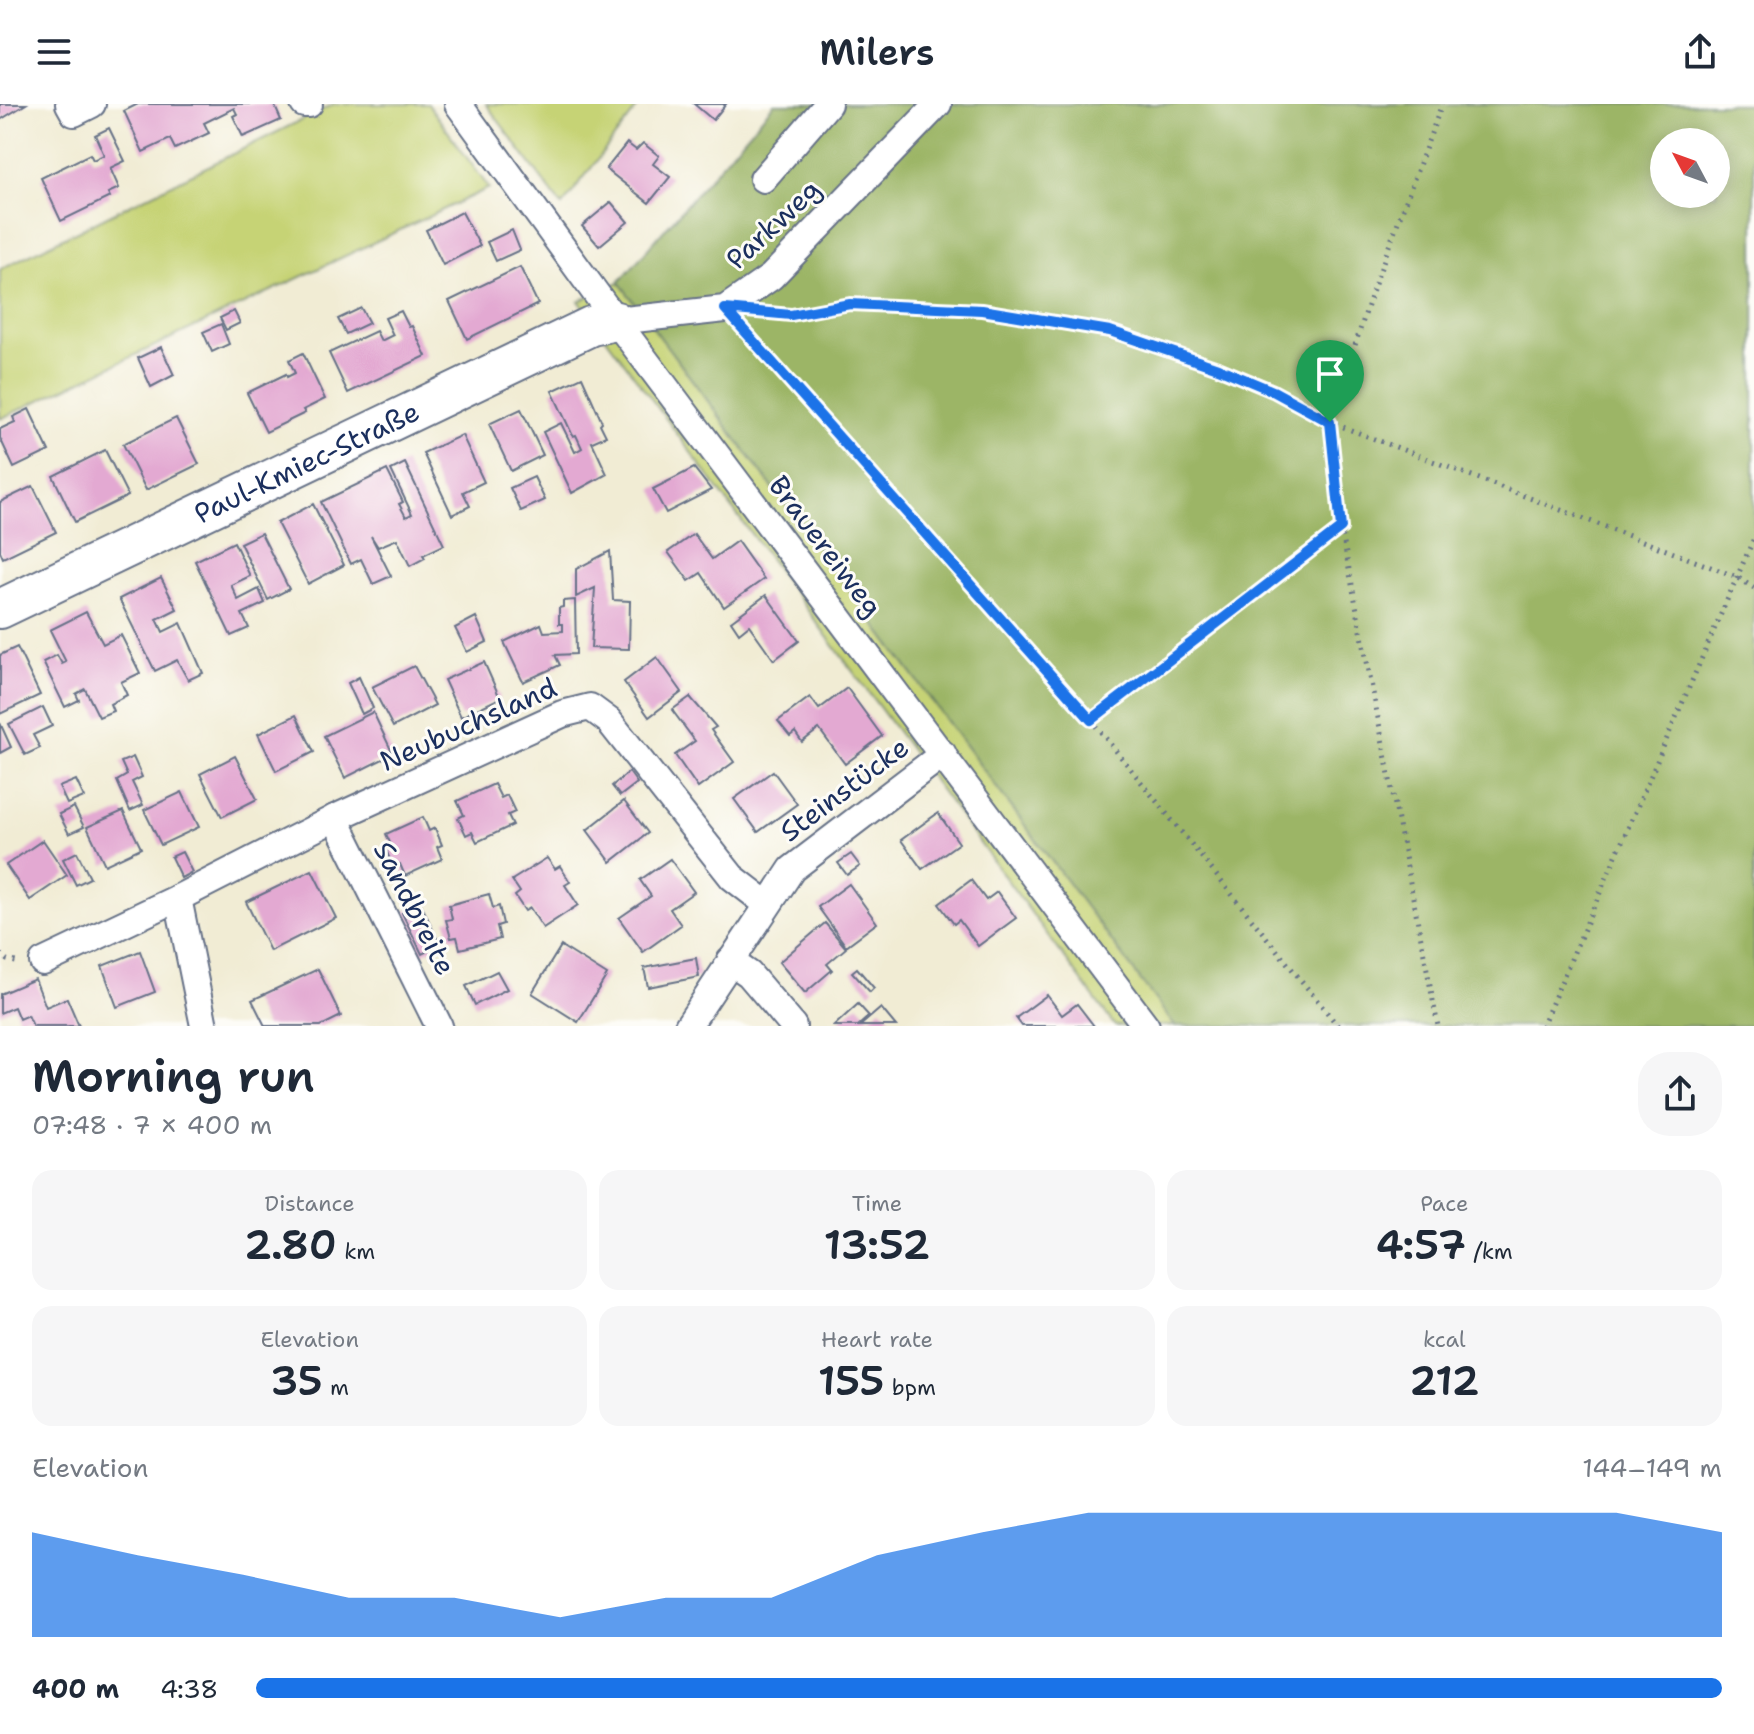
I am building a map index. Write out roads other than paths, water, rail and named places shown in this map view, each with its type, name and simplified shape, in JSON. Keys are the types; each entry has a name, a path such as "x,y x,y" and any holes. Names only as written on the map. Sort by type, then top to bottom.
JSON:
{"street":[{"path":"69,104 74,113 92,104"},
{"name":"Brauereiweg","path":"458,104 616,321 1146,1026"},
{"name":"Parkweg","path":"763,179 828,104"},
{"name":"Parkweg","path":"616,321 725,309 771,277 938,104"},
{"name":"Paul-Kmiec-Straße","path":"0,609 591,326 616,321"},
{"name":"Neubuchsland","path":"43,962 335,818 562,714 590,707 609,721 732,877 767,904"},
{"name":"Steinstücke","path":"688,1026 792,869 943,754"},
{"name":"Sandbreite","path":"335,818 439,1026"},
{"path":"178,898 204,1026"},
{"path":"730,961 749,974 793,1026"}]}
